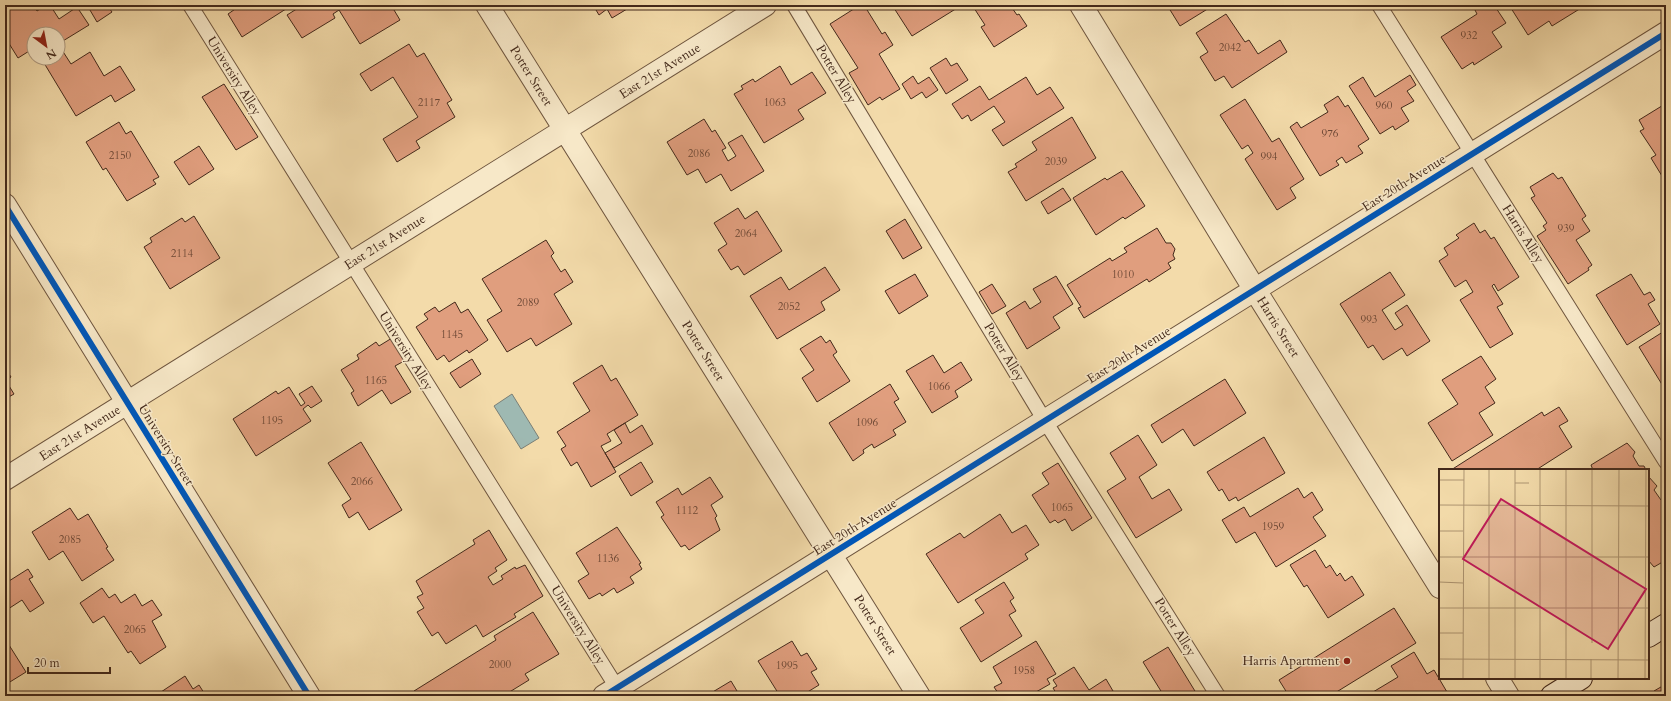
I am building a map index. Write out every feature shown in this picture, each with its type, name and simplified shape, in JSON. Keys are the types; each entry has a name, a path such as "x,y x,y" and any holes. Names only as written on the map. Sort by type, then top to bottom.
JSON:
{"street":[{"name":"Potter Street","path":"487,5 919,696"},
{"name":"East 21st Avenue","path":"5,479 765,5"},
{"name":"Harris Street","path":"1081,5 1255,290 1439,585"},
{"name":"East 20th Avenue","path":"615,693 830,555 1666,33"},
{"name":"University Street","path":"5,205 309,696"},
{"path":"1649,635 1666,625"},
{"path":"1498,679 1508,696"},
{"path":"1552,696 1579,679"}],"lane":[{"name":"University Alley","path":"190,5 351,263 615,693"},
{"name":"Potter Alley","path":"794,5 1045,420 1218,696"},
{"name":"Harris Alley","path":"1379,5 1666,462"}],"water":[{"path":"512,394 539,438 521,449 494,406"}],"building":[{"path":"5,5 33,5 37,11 46,5 50,5 59,19 77,7 89,25 66,39 66,26 26,26 26,53 18,58 5,37"},
{"path":"87,5 107,5 112,12 97,22"},
{"path":"241,5 287,5 289,7 242,37 228,14"},
{"path":"303,5 328,5 329,7 331,5 391,5 400,20 360,44 339,10 333,14 335,18 302,38 287,15"},
{"path":"593,5 632,6 612,18 607,9 599,15"},
{"path":"860,5 864,5 882,34 885,32 893,45 879,54 900,89 882,100 880,97 868,105 849,73 858,68 830,24"},
{"path":"892,5 962,5 912,36"},
{"path":"979,5 1010,5 1017,15 1019,14 1027,26 994,47 981,27 985,25 974,8"},
{"path":"1167,5 1214,5 1180,26"},
{"path":"1483,5 1494,5 1506,23 1492,32 1502,47 1474,65 1473,62 1462,69 1441,37 1477,14 1475,10"},
{"path":"1509,5 1586,5 1552,26 1549,21 1528,35"},
{"path":"1226,14 1245,42 1249,40 1258,54 1280,40 1287,52 1232,88 1224,76 1215,81 1200,57 1208,52 1196,33"},
{"path":"409,44 417,57 424,53 452,100 447,103 455,117 416,141 420,148 397,162 383,139 418,117 393,77 371,91 360,74"},
{"path":"90,52 104,76 120,66 135,90 115,102 111,95 76,116 46,66 66,66 66,56 71,64"},
{"path":"946,58 951,66 957,63 968,80 946,94 930,68"},
{"path":"780,66 791,85 812,72 826,93 798,110 804,119 764,143 734,94 743,89 741,86 753,79 755,82"},
{"path":"1410,75 1416,85 1407,91 1414,101 1401,108 1409,121 1395,130 1393,126 1380,134 1349,86 1363,77 1375,97"},
{"path":"913,76 918,84 929,77 938,90 926,98 922,92 911,99 902,84"},
{"path":"1026,77 1037,95 1050,87 1064,108 1003,146 992,130 1005,122 994,106 971,121 968,115 962,119 952,104 980,86 989,100"},
{"path":"224,84 258,137 236,150 202,97"},
{"path":"1338,96 1345,107 1348,105 1369,139 1358,146 1363,153 1346,163 1342,157 1336,161 1339,165 1320,176 1290,127 1297,122 1301,128 1328,112 1324,105"},
{"path":"1245,99 1272,142 1279,138 1304,179 1290,188 1296,198 1277,210 1245,159 1253,153 1248,145 1242,149 1220,115"},
{"path":"1665,104 1666,173 1662,176 1651,158 1656,155 1640,131 1644,129 1639,120"},
{"path":"1072,117 1096,158 1026,201 1008,172 1017,167 1015,164 1037,150 1032,142"},
{"path":"704,119 712,132 715,130 726,148 722,150 728,161 736,156 728,143 742,135 764,171 731,191 721,174 706,183 698,169 687,175 667,142"},
{"path":"119,122 126,134 131,131 159,177 153,180 156,184 127,201 106,168 103,170 86,142"},
{"path":"199,146 214,169 189,185 174,162"},
{"path":"1122,171 1145,206 1125,219 1123,217 1096,235 1073,198 1105,178 1107,180"},
{"path":"1553,173 1558,179 1562,177 1586,216 1582,219 1590,231 1576,240 1592,265 1588,268 1589,270 1568,284 1537,236 1546,230 1543,226 1547,223 1531,198 1535,196 1530,187"},
{"path":"1063,188 1071,200 1048,214 1041,202"},
{"path":"738,208 745,219 757,211 782,251 744,275 738,266 731,270 718,250 727,244 714,223"},
{"path":"194,216 220,258 170,289 144,247 152,242 150,238 182,218 185,222"},
{"path":"905,219 922,248 903,259 886,231"},
{"path":"1474,223 1480,233 1485,230 1491,239 1494,237 1519,277 1498,291 1494,284 1492,286 1503,304 1497,307 1513,334 1490,348 1460,300 1473,292 1466,280 1455,287 1439,261 1448,255 1444,248 1459,238 1456,235"},
{"path":"1157,228 1166,243 1171,243 1175,249 1173,255 1175,259 1168,263 1171,268 1149,282 1147,279 1084,318 1078,308 1081,307 1067,285 1110,258 1112,261 1127,252 1124,248"},
{"path":"546,240 554,253 551,256 561,272 565,269 573,282 554,294 572,324 536,346 531,338 507,352 487,320 502,311 482,279"},
{"path":"825,267 840,290 821,302 825,310 777,339 750,296 781,277 789,290"},
{"path":"1390,272 1405,295 1382,310 1395,330 1403,325 1395,313 1407,305 1430,341 1407,356 1402,348 1383,360 1373,345 1368,348 1340,304"},
{"path":"915,274 928,296 899,314 885,291"},
{"path":"1631,274 1644,295 1650,292 1655,300 1648,304 1660,324 1627,345 1596,295"},
{"path":"1056,276 1073,304 1053,317 1060,328 1027,349 1006,313 1025,301 1030,309 1041,302 1033,289"},
{"path":"992,284 1006,306 992,314 979,292"},
{"path":"455,302 461,313 468,309 488,340 469,353 467,350 449,362 444,355 437,360 416,327 428,319 424,314 435,307 439,312"},
{"path":"1666,330 1666,391 1639,347"},
{"path":"821,336 826,343 830,340 837,352 833,355 850,381 817,402 802,378 814,370 800,349"},
{"path":"392,338 406,360 395,366 411,392 391,404 382,390 358,406 351,393 354,391 341,370 359,359 357,355 376,342 379,346"},
{"path":"933,355 944,373 961,362 972,380 955,391 958,397 932,413 906,371"},
{"path":"1481,356 1496,379 1485,387 1495,403 1479,413 1493,435 1452,461 1428,423 1458,404 1442,380"},
{"path":"472,359 481,374 460,388 450,373"},
{"path":"602,365 611,381 616,378 638,415 607,434 611,441 601,446 616,472 591,487 577,462 571,466 561,449 566,446 557,432 590,411 573,383"},
{"path":"6,369 11,377 6,381 14,394 5,399"},
{"path":"1225,379 1246,413 1194,446 1183,429 1162,443 1151,425"},
{"path":"890,384 899,399 894,402 906,422 893,430 896,435 874,448 872,444 863,450 864,453 853,461 829,423"},
{"path":"312,386 322,401 311,408 308,405 303,409 311,421 256,456 233,419 276,391 278,394 289,387 301,406 305,403 299,394"},
{"path":"1559,407 1568,421 1559,426 1572,447 1538,469 1453,469 1542,412 1544,416"},
{"path":"625,423 630,433 642,425 653,444 614,468 605,453 622,443 614,430"},
{"path":"1138,435 1157,465 1139,477 1152,499 1169,489 1182,510 1136,538 1107,491 1126,479 1110,453"},
{"path":"1264,437 1285,473 1238,501 1236,497 1229,501 1222,489 1219,491 1207,472"},
{"path":"361,442 402,510 369,530 358,512 349,518 342,505 351,499 328,463"},
{"path":"1627,443 1635,452 1633,456 1639,466 1644,466 1646,469 1593,469 1591,465"},
{"path":"641,462 653,482 631,496 619,476"},
{"path":"1058,463 1092,518 1072,531 1065,519 1058,523 1055,520 1050,523 1032,495 1049,484 1042,473"},
{"path":"710,477 723,497 711,505 717,516 715,518 720,530 689,550 685,545 681,547 661,517 664,515 656,502 678,488 682,495"},
{"path":"1649,477 1657,486 1654,490 1661,500 1665,500 1666,502 1666,560 1654,567 1649,561"},
{"path":"1298,488 1304,498 1312,492 1323,510 1313,517 1326,536 1276,567 1255,532 1236,543 1222,520 1244,507 1250,517"},
{"path":"70,508 78,520 88,514 114,560 82,581 63,551 49,560 32,532"},
{"path":"1000,514 1012,533 1026,525 1039,545 1025,554 1028,559 958,603 926,554 960,533 964,538"},
{"path":"617,527 641,563 639,564 642,569 630,577 634,583 617,593 614,588 602,596 600,593 589,599 578,581 589,574 576,553"},
{"path":"489,530 507,560 495,568 497,571 488,577 493,585 503,579 501,576 515,567 516,569 525,565 543,596 514,614 516,617 483,637 476,625 446,644 438,632 432,636 417,612 424,608 417,597 423,594 416,581 475,544 473,540"},
{"path":"1315,550 1326,568 1330,565 1337,576 1340,573 1345,581 1352,576 1364,595 1328,618 1307,585 1304,587 1290,565"},
{"path":"28,569 33,577 29,579 44,603 30,612 22,600 5,611 5,575 9,581"},
{"path":"1004,582 1014,598 1010,601 1016,611 1009,615 1022,636 981,662 960,628 984,613 975,600"},
{"path":"102,588 109,598 115,594 121,603 135,594 142,606 152,600 162,615 152,621 166,647 140,664 131,651 128,653 104,616 93,623 80,603"},
{"name":"Harris Apartment","path":"1394,608 1416,643 1330,696 1289,696 1279,680"},
{"path":"533,612 559,654 525,674 529,680 503,696 499,692 493,696 417,696 414,691 496,640 494,636"},
{"path":"792,641 801,656 807,653 817,669 811,672 819,685 801,696 780,696 758,661"},
{"path":"1036,641 1056,674 1047,679 1050,684 1029,696 1000,696 994,687 1002,683 993,667"},
{"path":"9,645 26,672 5,685 5,647"},
{"path":"1168,647 1198,696 1164,696 1143,662"},
{"path":"1414,652 1427,674 1434,670 1447,692 1440,696 1375,696 1373,692 1398,677 1391,666"},
{"path":"1074,667 1089,690 1106,679 1113,691 1105,696 1058,696 1053,688 1057,686 1053,680"},
{"path":"185,676 193,689 199,685 206,696 155,696"},
{"path":"731,681 740,696 712,696 711,693"},
{"path":"1666,684 1666,696 1653,696 1656,694 1654,691"}],"cycle path":[{"path":"604,696 1666,33"},
{"path":"5,205 309,696"}],"place":[{"name":"Harris Apartment","path":"1347,661"}]}
